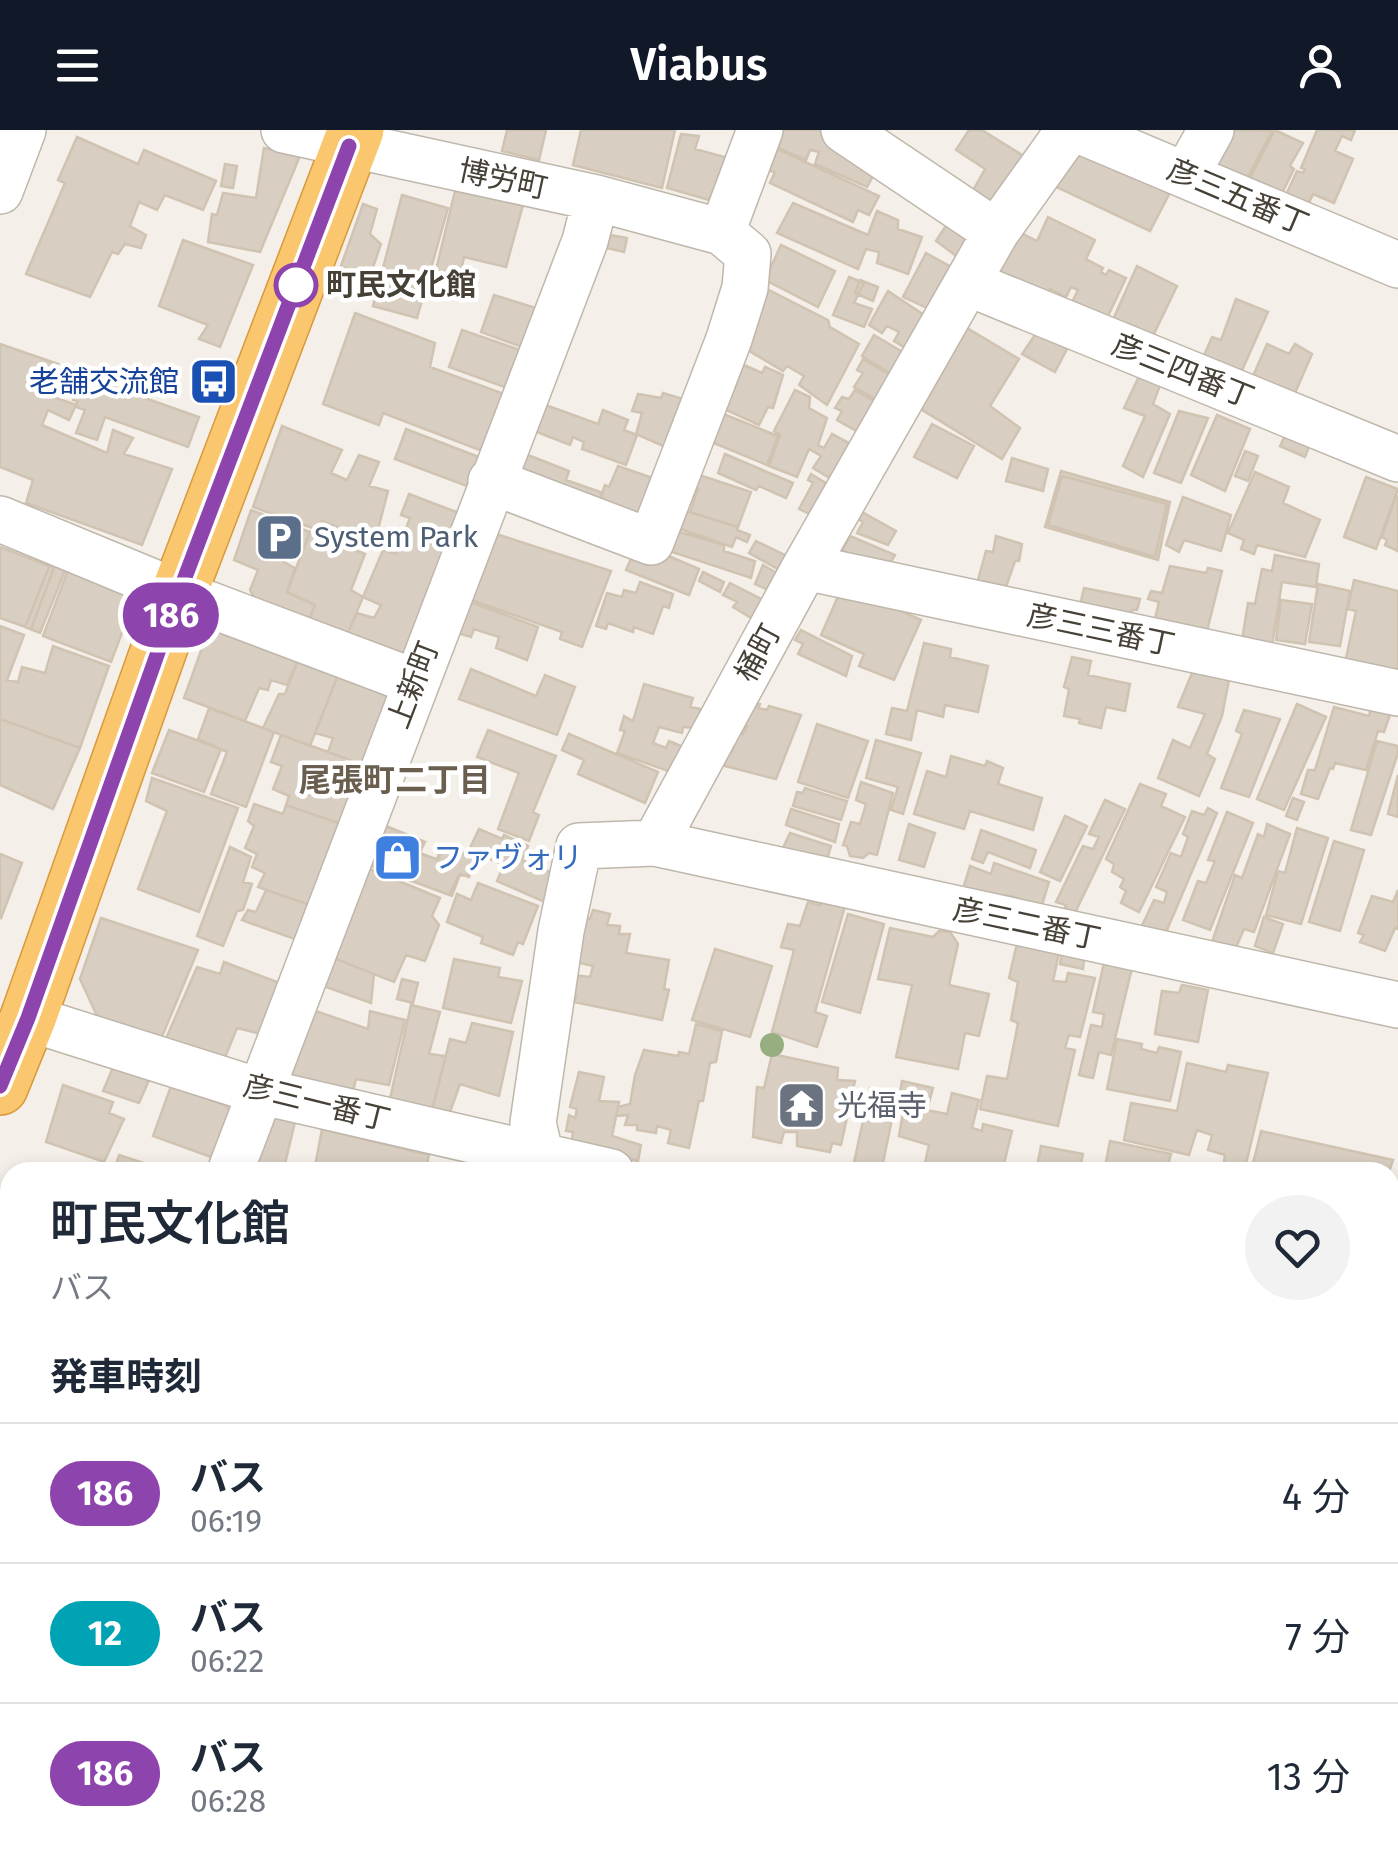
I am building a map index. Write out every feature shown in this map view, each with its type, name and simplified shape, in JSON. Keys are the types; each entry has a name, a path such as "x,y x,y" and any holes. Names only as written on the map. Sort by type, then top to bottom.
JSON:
{"highway":[{"path":"0,1086 28,1018 179,593 352,138"}],"street":[{"path":"0,191 23,130"},
{"name":"博労町","path":"284,130 352,138 722,232"},
{"path":"491,481 651,542 746,288 748,254 722,232 760,130"},
{"path":"844,130 996,232"},
{"name":"桶町","path":"656,843 804,567 996,232 1069,130"},
{"name":"彦三五番丁","path":"1078,130 1398,265"},
{"path":"1186,175 1211,130"},
{"name":"上新町","path":"234,1162 585,241 596,198"},
{"name":"彦三四番丁","path":"968,283 1398,459"},
{"path":"0,520 414,682"},
{"name":"彦三三番丁","path":"804,567 1398,693"},
{"path":"540,1162 533,1123 579,846 656,843"},
{"name":"彦三二番丁","path":"656,843 1398,1005"},
{"name":"彦三一番丁","path":"28,1018 259,1091 529,1162"}],"building":[{"path":"507,130 546,130 539,160 502,151"},
{"path":"581,130 675,130 662,188 573,165"},
{"path":"781,130 818,130 878,167 867,187 815,164 819,152 810,150 806,160 774,146"},
{"path":"969,130 982,130 1033,162 1001,213 971,194 985,169 956,150"},
{"path":"1232,130 1272,131 1243,186 1210,173"},
{"path":"1275,130 1303,143 1280,197 1249,180"},
{"path":"1317,130 1355,130 1351,140 1342,136 1335,151 1353,159 1334,203 1313,194 1308,205 1286,195 1297,171 1303,173 1305,169 1301,168"},
{"path":"681,134 699,136 695,149 728,158 709,200 667,188"},
{"path":"77,137 138,164 144,150 216,181 203,210 165,195 157,210 139,202 130,226 146,235 141,248 125,244 118,254 112,252 90,297 26,274 65,183 58,180"},
{"path":"1071,144 1176,181 1150,231 1052,185"},
{"path":"773,147 879,196 869,215 858,210 853,222 770,183 775,172 766,170 774,158 768,153"},
{"path":"264,148 300,156 260,252 208,242 212,214 217,215 223,193 256,198"},
{"path":"225,164 237,166 233,188 221,186"},
{"path":"455,191 523,205 506,267 464,257 460,275 436,270"},
{"path":"402,195 448,208 417,318 373,306"},
{"path":"793,203 868,235 877,211 898,220 898,229 922,237 908,274 877,263 879,252 866,249 858,269 777,233"},
{"path":"363,204 377,209 370,234 381,244 369,279 341,266"},
{"path":"1048,217 1095,240 1086,259 1103,268 1101,272 1106,275 1109,270 1126,278 1106,320 1071,304 1078,290 1071,287 1066,297 1050,289 1044,301 996,278 1019,232 1037,241"},
{"path":"947,224 967,236 968,246 959,258 936,241"},
{"path":"610,235 627,238 624,252 607,248"},
{"path":"183,240 253,265 220,347 199,339 208,325 159,306"},
{"path":"781,245 835,271 818,307 765,280"},
{"path":"926,253 953,268 934,311 903,297"},
{"path":"1137,266 1177,286 1150,342 1111,324"},
{"path":"849,277 864,283 854,303 872,309 864,327 833,315"},
{"path":"860,280 878,287 873,301 855,293"},
{"path":"769,290 828,320 830,327 859,344 827,405 799,385 804,376 787,366 783,371 741,346"},
{"path":"888,291 930,319 912,352 894,341 899,332 887,326 882,333 869,325"},
{"path":"494,295 539,309 525,348 481,332"},
{"path":"1236,299 1268,312 1239,377 1202,360 1212,337 1221,340"},
{"path":"355,313 435,343 430,367 504,394 482,451 383,413 379,425 323,404"},
{"path":"967,328 1019,359 990,406 1020,428 1002,459 919,408"},
{"path":"462,330 523,351 510,389 449,367"},
{"path":"1037,332 1067,349 1055,372 1022,354"},
{"path":"874,335 909,356 896,377 862,356"},
{"path":"0,344 58,364 49,377 60,380 51,396 76,405 69,420 48,410 42,425 107,453 113,430 133,438 124,454 172,469 142,545 26,503 33,480 0,467"},
{"path":"1267,344 1289,354 1295,344 1312,354 1288,409 1247,390"},
{"path":"863,359 897,379 884,404 854,387 863,373 857,370"},
{"path":"733,360 762,373 765,367 783,375 773,408 768,407 759,425 716,405"},
{"path":"1141,372 1162,380 1153,404 1170,414 1143,477 1123,466 1145,416 1124,408"},
{"path":"82,376 199,417 188,447 105,417 97,440 76,433 85,410 76,407 77,401 73,400"},
{"path":"795,390 810,397 809,408 827,418 818,445 824,448 832,434 860,449 838,483 813,468 821,456 809,449 797,477 769,466 780,435 774,431"},
{"path":"855,390 882,406 865,436 837,420 842,411 835,408 842,397 849,399"},
{"path":"663,393 696,403 679,453 636,434 642,413 632,411 638,394 661,398"},
{"path":"540,403 598,424 603,410 628,420 624,430 637,435 626,465 582,449 584,442 573,437 570,445 529,429"},
{"path":"716,411 778,436 767,465 704,439"},
{"path":"1179,411 1208,418 1181,483 1154,473"},
{"path":"1217,415 1250,429 1225,491 1191,475"},
{"path":"932,424 974,446 957,478 914,457"},
{"path":"282,426 342,450 331,473 347,480 359,455 379,462 369,486 388,491 373,549 347,543 350,532 322,521 318,530 253,507"},
{"path":"406,429 484,459 472,488 395,459"},
{"path":"1288,429 1312,439 1305,457 1280,446"},
{"path":"515,450 569,471 566,480 603,493 593,512 503,480"},
{"path":"1245,451 1258,456 1248,481 1235,476"},
{"path":"725,454 793,483 786,498 718,473"},
{"path":"1012,458 1048,469 1043,491 1006,481"},
{"path":"618,466 667,483 646,532 594,514 605,485 609,487"},
{"path":"1061,471 1170,502 1158,560 1045,527"},
{"path":"1255,472 1289,487 1283,503 1320,520 1305,557 1257,545 1254,554 1241,549 1244,540 1228,533"},
{"path":"693,473 751,492 738,527 690,512 698,489 689,487"},
{"path":"811,474 834,488 816,517 799,509 813,483 808,480"},
{"path":"1062,476 1167,504 1155,557 1048,525"},
{"path":"1366,477 1398,489 1376,549 1344,537"},
{"path":"409,494 459,513 409,655 400,652 395,658 345,639 357,613 374,618 381,605 363,597 383,550 396,554 410,518 401,515"},
{"path":"1396,496 1398,551 1385,545 1387,540 1382,537"},
{"path":"1183,497 1231,515 1221,551 1184,540 1179,552 1166,545"},
{"path":"673,507 738,527 737,530 750,535 747,542 736,537 732,547 666,524"},
{"path":"251,510 310,532 303,550 291,545 284,562 295,568 287,592 315,605 309,620 258,604 250,590 258,570 234,560"},
{"path":"862,512 896,531 888,545 857,533 863,522 858,519"},
{"path":"666,528 724,545 724,551 755,561 751,578 660,548"},
{"path":"487,531 611,571 582,647 560,639 562,632 463,597"},
{"path":"310,532 365,554 351,590 363,597 348,633 309,620 315,605 287,592"},
{"path":"850,536 895,555 889,565 842,551"},
{"path":"996,536 1022,544 1019,561 1015,561 1006,587 978,580 986,551 993,552"},
{"path":"756,541 793,559 785,573 749,553"},
{"path":"638,543 699,569 689,595 626,570"},
{"path":"0,547 54,568 31,629 0,618"},
{"path":"1275,555 1319,564 1316,587 1282,582 1271,652 1244,639 1243,634 1248,603 1255,604 1262,569 1272,571"},
{"path":"51,562 66,568 40,633 25,627"},
{"path":"763,565 782,576 773,592 755,584"},
{"path":"1170,566 1206,573 1208,568 1222,571 1205,639 1153,627 1159,602 1148,599 1151,591 1162,593"},
{"path":"68,570 136,596 111,662 43,636"},
{"path":"703,572 724,582 720,592 699,581"},
{"path":"1354,580 1398,591 1398,668 1393,674 1345,663 1356,611 1348,609"},
{"path":"640,582 673,594 669,608 663,606 653,634 608,623 606,629 596,626 607,593 622,597 624,590 636,593"},
{"path":"730,583 767,602 756,621 733,607 737,602 723,595"},
{"path":"1318,584 1350,591 1340,646 1309,642"},
{"path":"1084,588 1140,599 1137,610 1132,610 1129,621 1079,610"},
{"path":"839,594 862,602 865,595 921,620 894,680 859,666 864,654 821,635"},
{"path":"462,599 538,627 527,660 496,648 499,637 474,629 471,637 450,631"},
{"path":"1281,600 1312,604 1305,644 1276,640"},
{"path":"212,620 301,653 287,685 271,680 268,690 259,688 245,721 184,698"},
{"path":"0,626 24,635 7,680 18,682 22,667 45,673 53,646 109,666 80,748 0,719"},
{"path":"801,630 852,656 846,676 798,654 803,644 795,640"},
{"path":"924,643 951,649 950,657 988,666 978,712 945,705 943,717 917,710 911,740 886,734 892,708 907,711"},
{"path":"301,653 340,670 310,746 263,728 279,694 285,694"},
{"path":"1072,657 1091,661 1088,675 1130,684 1125,711 1106,707 1101,728 1064,716 1069,689 1064,687"},
{"path":"1197,661 1231,670 1222,716 1207,754 1215,759 1199,796 1158,778 1173,740 1190,748 1205,714 1178,707"},
{"path":"471,669 536,696 545,675 575,687 557,735 459,699"},
{"path":"340,670 399,688 367,766 328,752 333,738 315,733"},
{"path":"644,684 693,698 690,707 701,709 695,728 683,727 682,733 659,727 653,743 666,748 669,741 683,747 674,773 617,753 625,731 620,730 624,716 633,721"},
{"path":"747,701 760,704 758,708 767,710 769,706 801,715 776,779 721,765 725,750 732,751 728,747 734,731 743,734 747,726 740,725"},
{"path":"1372,703 1392,709 1384,732 1378,731 1366,770 1335,763 1318,799 1301,794 1308,770 1315,770 1334,707 1369,716"},
{"path":"1297,704 1326,717 1284,810 1257,799"},
{"path":"209,708 274,732 246,807 211,794 227,752 198,739"},
{"path":"1244,710 1280,719 1249,797 1221,788 1242,734 1236,731"},
{"path":"0,719 80,748 53,809 0,785"},
{"path":"817,724 868,741 848,798 798,782"},
{"path":"169,730 221,749 204,792 152,773"},
{"path":"488,730 556,756 533,812 539,815 529,841 498,829 519,773 477,757"},
{"path":"569,734 658,772 645,803 578,774 584,760 562,750"},
{"path":"281,735 367,766 344,825 286,805 289,796 273,789 282,766 271,762"},
{"path":"876,740 921,753 903,814 891,810 898,787 866,778"},
{"path":"1377,741 1398,746 1398,753 1371,835 1351,830"},
{"path":"951,756 985,766 987,761 1003,768 998,784 1042,798 1033,830 970,811 964,829 914,814 927,771 946,777"},
{"path":"1398,775 1398,817 1388,814"},
{"path":"152,778 238,808 199,912 138,889 167,811 146,801"},
{"path":"861,782 893,793 877,855 869,853 863,858 850,856 843,845 851,822 860,824 866,804 856,800"},
{"path":"1140,784 1166,794 1161,806 1185,817 1139,912 1121,903 1126,891 1120,887 1124,879 1112,872 1114,864 1106,859"},
{"path":"805,788 847,801 841,820 793,806 797,792 803,793"},
{"path":"1293,798 1304,802 1297,820 1286,816"},
{"path":"1105,800 1125,809 1073,917 1063,913 1066,905 1056,902 1083,846 1093,849 1099,837 1089,834"},
{"path":"254,804 283,814 286,805 344,825 313,906 258,887 265,873 252,867 257,854 245,848 254,826 248,821"},
{"path":"1208,808 1217,813 1164,937 1140,930 1154,900 1164,903 1167,892 1156,887 1171,853 1181,857 1188,837 1183,834 1192,811 1204,815"},
{"path":"791,809 839,824 835,842 786,825"},
{"path":"1227,812 1253,823 1210,930 1183,920 1198,881 1206,883 1215,861 1208,860"},
{"path":"1065,816 1087,826 1060,881 1040,872"},
{"name":"ファヴォリ","path":"374,821 425,842 419,854 437,859 442,846 474,857 467,876 459,875 449,895 361,861"},
{"name":"ファヴォリ","path":"375,822 424,842 420,853 438,860 443,846 475,858 469,877 460,874 452,896 360,862"},
{"path":"909,824 935,833 924,867 899,860"},
{"path":"1267,824 1290,834 1254,932 1244,929 1235,950 1212,942 1235,875 1242,878 1258,834 1264,837"},
{"path":"1297,828 1328,838 1301,924 1266,915 1278,871 1285,873"},
{"path":"479,829 528,846 522,860 557,875 545,902 497,881 504,865 469,850"},
{"path":"981,830 1036,850 1030,868 988,852 983,863 972,859"},
{"path":"790,833 831,846 826,863 782,850"},
{"path":"1334,841 1364,850 1340,931 1309,922"},
{"path":"230,847 251,857 243,882 252,884 223,946 197,936"},
{"path":"0,854 22,863 1,918 0,917"},
{"path":"994,863 1049,882 1042,905 1006,895 1003,902 963,889 970,866 991,874"},
{"path":"360,865 440,898 432,916 439,925 425,961 406,955 394,982 326,955"},
{"path":"478,883 538,906 523,944 518,942 513,955 481,943 483,937 447,922 457,894 471,900"},
{"path":"266,890 313,906 300,941 242,920 248,910 256,912"},
{"path":"1398,890 1398,929 1395,928 1385,951 1360,942 1364,935 1358,933 1372,896 1393,902"},
{"path":"822,898 845,906 815,1012 827,1016 817,1047 772,1032 794,950 781,947 788,924 800,926 808,902 820,905"},
{"path":"593,910 610,914 607,925 620,926 619,934 630,934 626,953 669,960 664,989 669,990 662,1020 574,1002 576,995 570,994 572,975 590,977 593,966 576,962 584,918 590,919"},
{"path":"848,914 884,924 860,1013 822,1002"},
{"path":"1264,917 1283,924 1273,953 1255,946"},
{"path":"101,918 198,950 161,1039 98,1018 80,979"},
{"path":"890,928 933,937 939,931 950,932 958,944 949,985 989,994 979,1036 965,1033 958,1069 896,1057 912,985 878,979"},
{"path":"1017,943 1059,953 1053,981 1066,982 1068,973 1095,978 1080,1037 1069,1035 1065,1048 1075,1050 1058,1126 980,1109 987,1076 1007,1079 1018,1023 1011,1020 1018,982 1009,978"},
{"path":"715,949 772,966 750,1037 692,1020"},
{"path":"1062,953 1084,958 1083,969 1060,964"},
{"path":"326,955 374,974 371,1003 315,983"},
{"path":"1105,958 1133,964 1111,1055 1099,1052 1093,1078 1079,1075 1091,1025 1102,1027 1104,1014 1093,1012"},
{"path":"454,959 500,968 498,977 522,981 511,1023 443,1008"},
{"path":"224,962 285,985 265,1035 237,1028 224,1060 165,1041 197,967 220,974"},
{"path":"402,979 418,983 413,1003 397,999"},
{"path":"1182,985 1208,990 1198,1042 1155,1034 1162,991 1179,993"},
{"path":"411,1005 440,1012 429,1054 446,1056 432,1110 389,1103"},
{"path":"304,1007 368,1029 370,1011 405,1020 389,1085 356,1079 352,1095 287,1078"},
{"path":"472,1023 513,1032 499,1096 460,1084 449,1115 432,1110 450,1039 466,1043"},
{"path":"696,1024 722,1031 716,1062 710,1063 703,1101 699,1101 689,1148 668,1143 671,1130 657,1126 656,1133 637,1130 637,1125 625,1125 628,1115 616,1116 618,1107 630,1104 644,1050 689,1054"},
{"path":"1117,1039 1142,1044 1141,1049 1157,1053 1159,1047 1181,1052 1170,1101 1107,1089"},
{"name":"光福寺","path":"772,1054 838,1068 837,1080 855,1081 841,1145 832,1143 830,1152 797,1146 797,1132 784,1132 781,1143 753,1137 757,1087 764,1088"},
{"path":"1187,1063 1226,1072 1228,1065 1268,1073 1246,1162 1224,1162 1225,1155 1208,1150 1212,1135 1197,1130 1189,1155 1124,1140 1131,1103 1177,1111"},
{"path":"114,1065 150,1078 139,1103 103,1091"},
{"path":"579,1072 604,1077 599,1101 619,1102 612,1136 641,1145 638,1161 571,1146 573,1132 566,1131 569,1115 575,1118 577,1109 570,1107"},
{"path":"902,1081 933,1088 927,1110 947,1114 952,1093 979,1100 972,1128 982,1131 983,1124 1012,1131 1004,1162 925,1162 929,1145 899,1136 903,1113 894,1110 883,1162 854,1162 870,1088 888,1092 887,1102 898,1103"},
{"path":"63,1085 113,1102 109,1113 124,1119 104,1162 46,1142"},
{"path":"171,1086 225,1105 235,1117 219,1160 153,1136"},
{"path":"270,1115 295,1122 285,1162 246,1162"},
{"path":"322,1129 429,1155 427,1162 316,1162"},
{"path":"1261,1131 1393,1160 1392,1162 1253,1162"},
{"path":"1110,1141 1171,1154 1169,1162 1106,1162"},
{"path":"1041,1146 1083,1154 1081,1162 1038,1162"},
{"path":"119,1155 140,1162 117,1162"}],"bus line":[{"name":"186","path":"0,1086 28,1018 179,593 349,146"}],"place":[{"name":"町民文化館","path":"296,285"},
{"name":"老舗交流館","path":"214,382"},
{"name":"System Park","path":"279,537"},
{"name":"ファヴォリ","path":"398,858"},
{"name":"光福寺","path":"802,1106"}],"district":[{"name":"尾張町二丁目","path":"395,780"}]}
